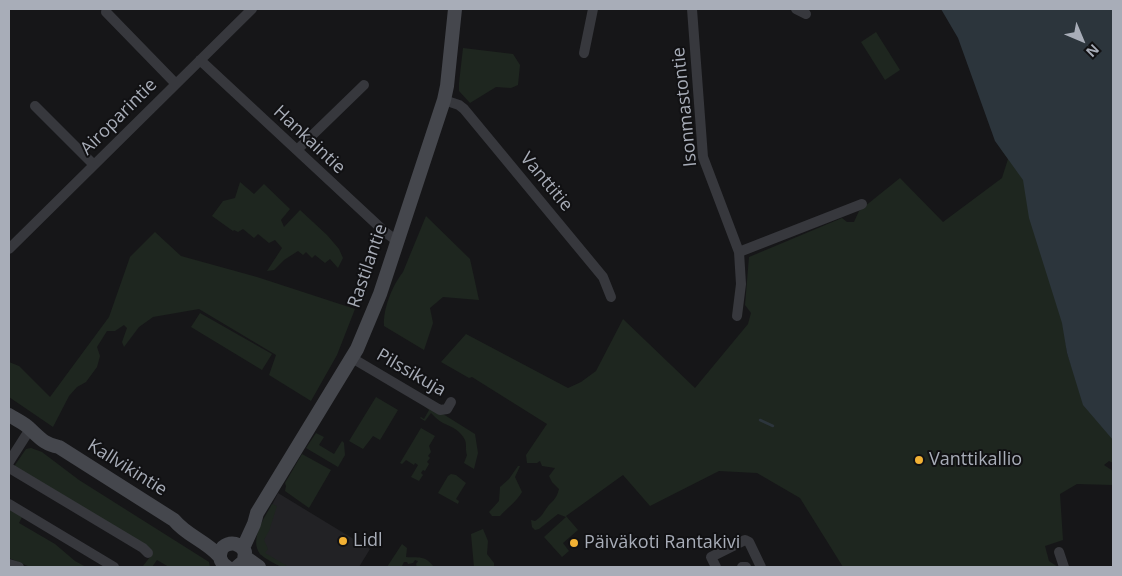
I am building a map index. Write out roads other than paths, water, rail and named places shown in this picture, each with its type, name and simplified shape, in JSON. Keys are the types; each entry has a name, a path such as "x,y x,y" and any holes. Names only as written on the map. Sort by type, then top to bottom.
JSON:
{"street":[{"name":"Airoparintie","path":"10,246 252,9"},
{"name":"Rastilantie","path":"231,557 250,519 257,513 352,358 375,306 444,100 455,9"},
{"path":"584,53 593,9"},
{"name":"Isonmastontie","path":"692,9 703,157 739,252 741,284 737,316"},
{"path":"796,9 806,14"},
{"path":"106,12 176,84"},
{"name":"Hankaintie","path":"200,60 397,241"},
{"path":"297,150 364,85"},
{"name":"Vanttitie","path":"444,100 459,104 464,109 603,277 611,297"},
{"path":"35,106 94,165"},
{"path":"739,252 862,204"},
{"name":"Pilssikuja","path":"352,358 440,410 446,409 451,402"},
{"name":"Kallvikintie","path":"9,415 50,446 59,447 174,520 182,530 210,547 259,567"},
{"path":"30,429 10,465 143,548 148,553"},
{"path":"9,504 114,567"},
{"path":"716,567 711,557 745,540 749,542 762,567"},
{"path":"1059,552 1064,567"},
{"path":"9,564 19,567"}],"waterway":[{"path":"760,420 773,426"}],"place":[{"name":"Vanttikallio","path":"919,460"},
{"name":"Lidl","path":"343,541"},
{"name":"Päiväkoti Rantakivi","path":"574,543"}]}
